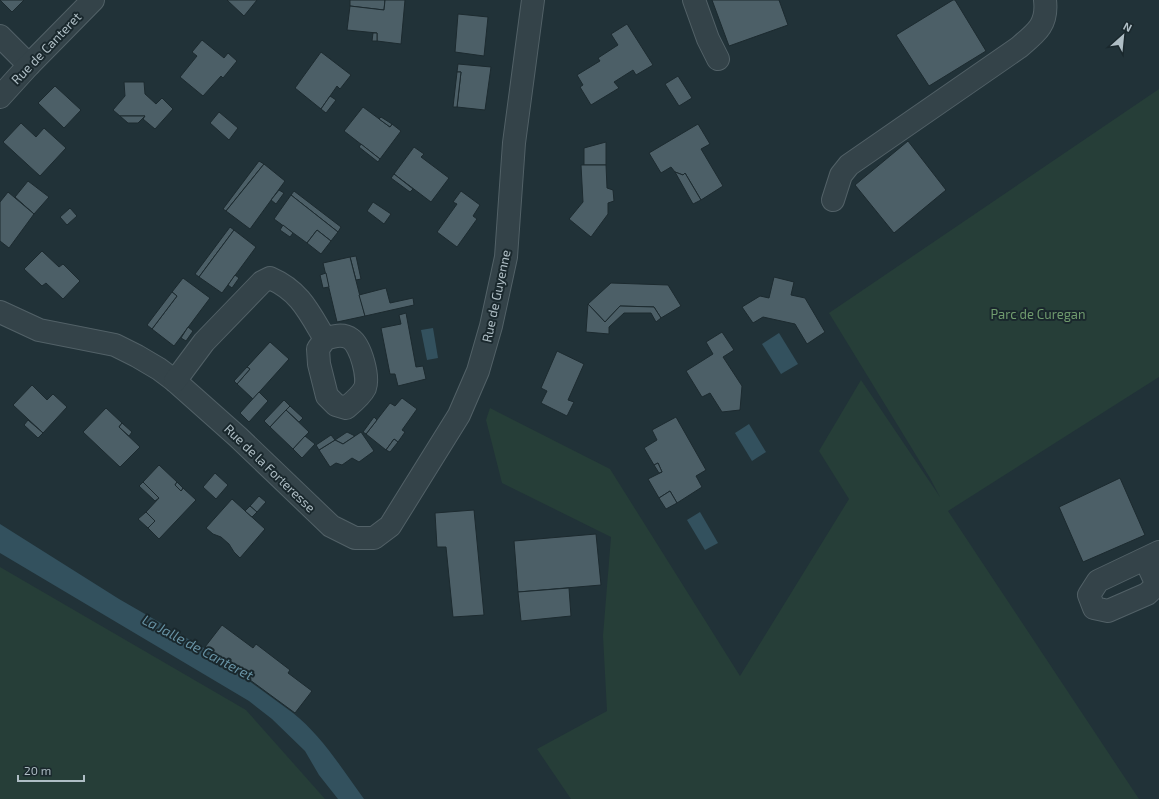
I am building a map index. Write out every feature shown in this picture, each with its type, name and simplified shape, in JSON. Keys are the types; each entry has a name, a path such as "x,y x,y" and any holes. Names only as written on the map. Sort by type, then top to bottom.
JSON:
{"street":[{"name":"Rue de Canteret","path":"0,97 29,64 93,0"},
{"name":"Rue de Guyenne","path":"374,538 390,526 459,415 478,371 487,341 506,257 514,143 533,0"},
{"path":"694,0 708,38 718,59"},
{"path":"833,200 841,175 849,165 1018,48 1040,29 1046,11 1045,0"},
{"path":"0,36 29,64"},
{"path":"175,380 204,342 262,282 270,278 281,283 300,298 325,339"},
{"name":"Rue de la Forteresse","path":"0,312 39,330 114,345 137,356 175,380 332,526 355,538 374,538"}],"green space":[{"name":"Parc de Curegan","path":"1159,89 1159,377 948,511 1139,799 571,799 537,749 607,711 603,636 611,537 502,483 486,420 490,408 610,469 740,676 849,499 819,451 861,380 940,497 930,478 829,313"},
{"path":"0,567 246,710 325,799 0,799"}],"water":[{"path":"433,328 438,358 427,360 421,330"},
{"path":"779,333 798,364 781,374 762,344"},
{"path":"749,424 766,452 752,461 735,433"},
{"path":"700,512 718,543 705,550 687,520"},
{"name":"La Jalle de Canteret","path":"0,524 119,599 204,648 293,713 322,742 364,799 338,799 319,775 305,751 272,719 249,701 0,553"}],"building":[{"path":"0,0 24,0 12,12"},
{"path":"227,0 257,0 244,16"},
{"path":"350,0 385,0 384,10 350,6"},
{"path":"385,0 405,0 401,44 377,41 377,33 347,30 350,6 384,10"},
{"path":"712,0 779,0 788,25 729,46"},
{"path":"955,0 986,51 929,86 896,35"},
{"path":"458,14 488,17 484,56 455,52"},
{"path":"627,24 653,65 636,75 633,70 614,82 619,88 591,105 580,87 583,85 577,75 600,61 598,58 618,45 611,34"},
{"path":"373,33 377,33 377,41 372,41"},
{"path":"202,40 224,58 228,53 237,61 223,78 221,76 203,96 180,77 197,56 192,52"},
{"path":"321,52 351,75 340,89 337,86 321,109 295,88"},
{"path":"458,64 491,67 485,110 457,107 461,72 457,72"},
{"path":"457,72 461,72 457,107 453,107"},
{"path":"678,76 692,98 679,106 665,84"},
{"path":"124,82 144,82 145,94 156,104 162,98 173,109 155,129 143,119 145,116 120,116 113,110 125,96"},
{"path":"55,86 81,110 64,128 38,103"},
{"path":"330,96 336,100 326,113 321,109"},
{"path":"363,107 390,127 392,124 401,131 380,159 344,131"},
{"path":"219,112 238,128 229,140 210,123"},
{"path":"120,116 145,116 138,123 128,123"},
{"path":"381,117 392,124 390,127 379,119"},
{"path":"21,123 36,137 44,128 66,148 40,176 3,142"},
{"path":"698,124 710,144 701,149 723,186 701,200 685,173 683,175 675,172 671,167 661,173 649,153"},
{"path":"908,141 946,190 894,233 855,185"},
{"path":"606,142 606,165 584,165 584,148"},
{"path":"361,144 380,159 378,162 359,147"},
{"path":"414,147 424,154 421,157 449,178 431,202 394,174"},
{"path":"259,161 264,164 226,211 223,209"},
{"path":"264,164 285,181 250,229 226,211"},
{"path":"581,165 606,165 607,188 613,190 614,201 608,203 608,214 591,237 569,219 583,202"},
{"path":"675,172 683,175 685,173 701,200 693,204"},
{"path":"394,174 413,189 410,192 391,178"},
{"path":"28,181 49,197 34,214 15,197"},
{"path":"279,190 284,193 276,204 271,200"},
{"path":"294,191 341,227 338,232 291,195"},
{"path":"461,191 480,205 473,216 477,219 457,247 437,232 457,204 453,202"},
{"path":"8,192 34,214 9,248 0,241 0,202"},
{"path":"291,195 338,232 331,241 317,230 307,243 274,219"},
{"path":"373,202 391,214 384,224 367,211"},
{"path":"70,208 77,216 67,225 60,217"},
{"path":"283,225 293,233 290,237 280,230"},
{"path":"230,227 234,230 199,277 195,274"},
{"path":"234,230 256,247 222,293 199,277"},
{"path":"317,230 331,241 321,254 307,243"},
{"path":"42,251 59,267 63,264 80,281 63,299 46,283 42,286 24,269"},
{"path":"356,256 361,279 356,280 350,257"},
{"path":"350,257 365,316 337,322 323,263"},
{"path":"326,273 329,287 323,288 320,275"},
{"path":"235,275 239,278 232,288 228,285"},
{"path":"774,277 794,282 791,295 805,298 825,332 807,344 795,324 763,317 753,323 742,307 760,296 769,298"},
{"path":"183,278 210,298 174,346 152,329 177,296 172,292"},
{"path":"611,283 668,285 681,306 661,318 654,307 620,306 605,322 588,304"},
{"path":"386,288 390,303 413,298 414,305 365,316 359,295"},
{"path":"172,292 177,296 152,329 147,325"},
{"path":"588,304 605,322 620,306 654,307 661,318 656,322 651,313 624,313 609,327 609,334 586,332"},
{"path":"406,313 416,367 423,366 426,379 398,386 395,374 390,374 381,328 401,324 399,315"},
{"path":"188,327 193,331 186,341 181,338"},
{"path":"722,332 734,350 723,357 742,386 740,410 722,412 710,393 702,397 686,371 713,354 706,342"},
{"path":"270,342 289,359 253,399 237,384 250,369 247,367"},
{"path":"557,351 584,364 568,400 574,402 567,416 541,403 547,391 541,388"},
{"path":"247,367 250,369 237,384 234,381"},
{"path":"32,385 47,400 53,394 67,407 43,433 13,405"},
{"path":"259,392 268,401 249,422 240,413"},
{"path":"402,398 417,409 402,430 405,432 398,442 394,439 386,450 366,434 390,403 395,406"},
{"path":"284,400 290,406 270,427 264,421"},
{"path":"290,406 303,418 299,422 286,410"},
{"path":"106,408 122,423 119,427 140,447 120,467 83,432"},
{"path":"286,410 309,432 293,449 270,427"},
{"path":"374,417 377,420 366,434 363,432"},
{"path":"676,417 706,470 696,476 702,487 677,503 670,491 659,498 648,479 662,472 658,463 654,465 644,448 657,440 652,430"},
{"path":"28,420 43,433 38,438 24,425"},
{"path":"122,423 132,432 129,436 119,427"},
{"path":"347,432 355,436 343,444 335,440"},
{"path":"361,432 374,451 359,462 352,458 342,465 336,463 330,467 319,450 335,440 343,444"},
{"path":"331,435 335,440 319,450 316,445"},
{"path":"305,436 315,444 302,458 293,449"},
{"path":"394,439 398,442 390,452 386,450"},
{"path":"658,463 662,472 659,473 654,465"},
{"path":"159,465 177,482 175,485 181,491 183,488 196,500 159,539 148,528 155,521 146,512 159,498 143,482"},
{"path":"215,473 228,485 216,499 203,487"},
{"path":"1120,478 1145,535 1083,562 1059,507"},
{"path":"143,482 159,498 155,501 139,486"},
{"path":"177,482 183,488 181,491 175,485"},
{"path":"670,491 677,503 666,509 659,498"},
{"path":"259,496 266,502 257,512 250,506"},
{"path":"232,499 265,529 240,558 229,544 206,528"},
{"path":"250,506 257,512 252,517 245,511"},
{"path":"474,510 484,615 453,617 446,547 437,547 435,513"},
{"path":"146,512 155,521 148,528 138,519"},
{"path":"596,534 601,585 518,592 514,541"},
{"path":"569,588 571,616 521,621 518,592"},
{"path":"222,625 253,648 256,644 290,670 288,673 312,691 295,713 205,647"}]}
